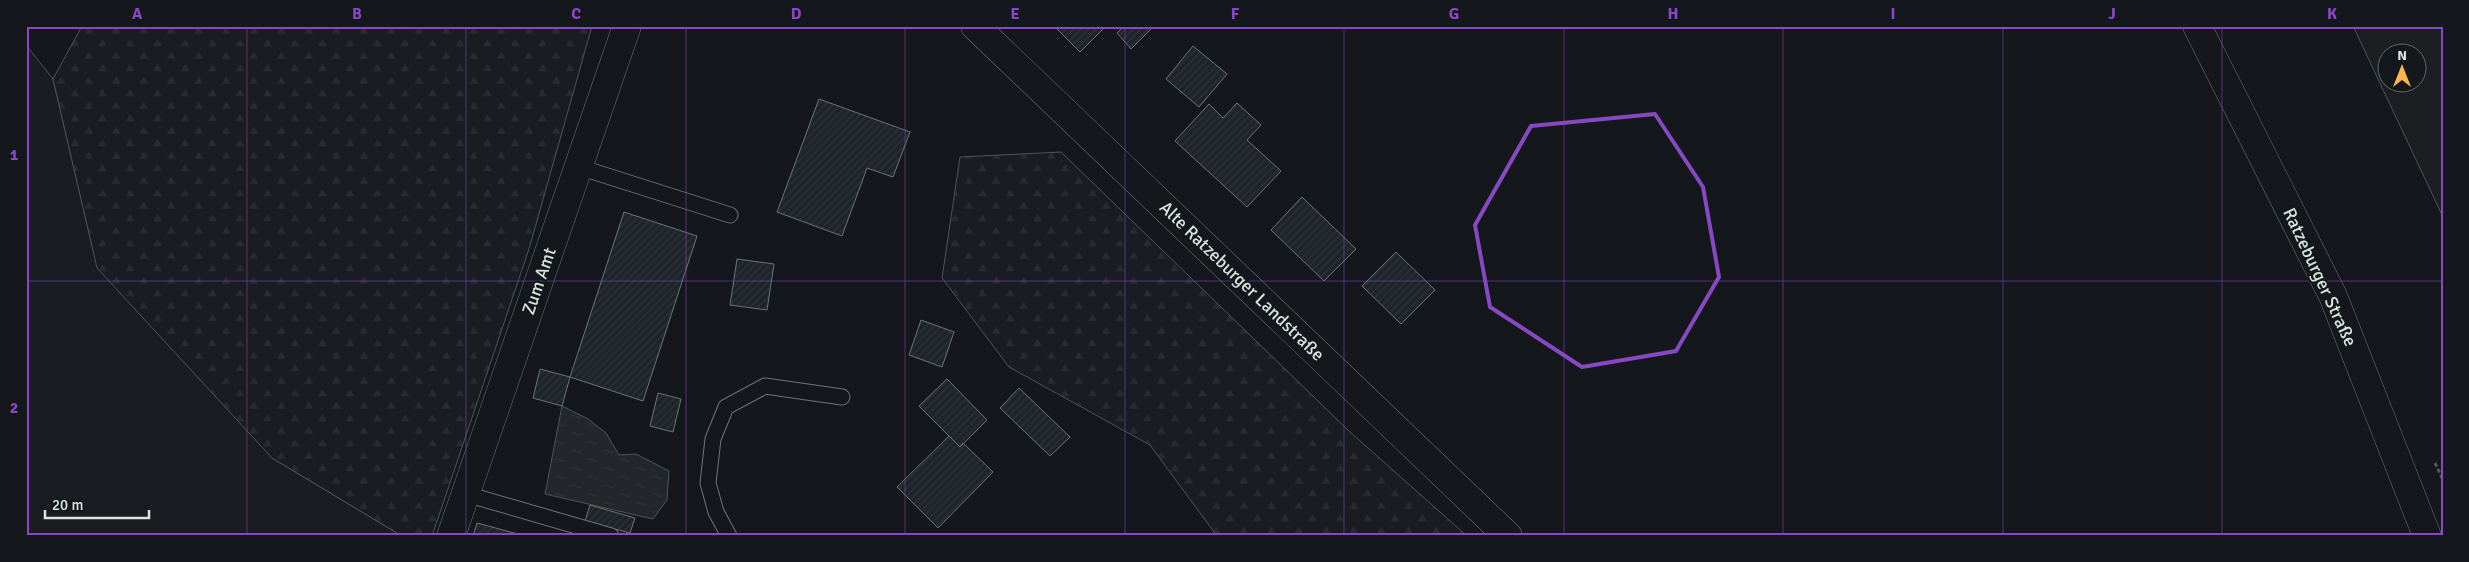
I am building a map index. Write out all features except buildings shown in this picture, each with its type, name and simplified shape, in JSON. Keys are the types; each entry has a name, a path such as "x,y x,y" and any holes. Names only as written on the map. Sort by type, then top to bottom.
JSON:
{"street":[{"name":"Zum Amt","path":"451,536 627,26"},
{"name":"Alte Ratzeburger Landstraße","path":"975,26 1508,536"},
{"name":"Ratzeburger Straße","path":"2197,26 2333,296 2427,536"}],"lane":[{"path":"579,167 730,215"},
{"path":"729,536 716,512 708,483 713,438 726,407 765,386 842,397"},
{"path":"466,494 611,536"}],"highlighted area":[{"path":"1655,114 1703,187 1719,277 1676,351 1582,367 1490,307 1475,225 1531,126"}],"green space":[{"path":"82,26 592,26 529,249 432,536 402,536 272,458 97,268 53,79"},
{"path":"26,45 53,79 94,253 272,458 402,536 26,536"},
{"path":"1061,152 1350,432 1467,536 1217,536 1150,445 1009,367 942,278 960,157"}],"shaded area":[{"path":"2353,26 2443,26 2443,217 2384,92 2426,92 2426,42 2376,42 2376,75"}],"water":[{"path":"562,406 588,419 606,433 619,455 636,454 669,471 667,500 653,519 545,494"}]}
